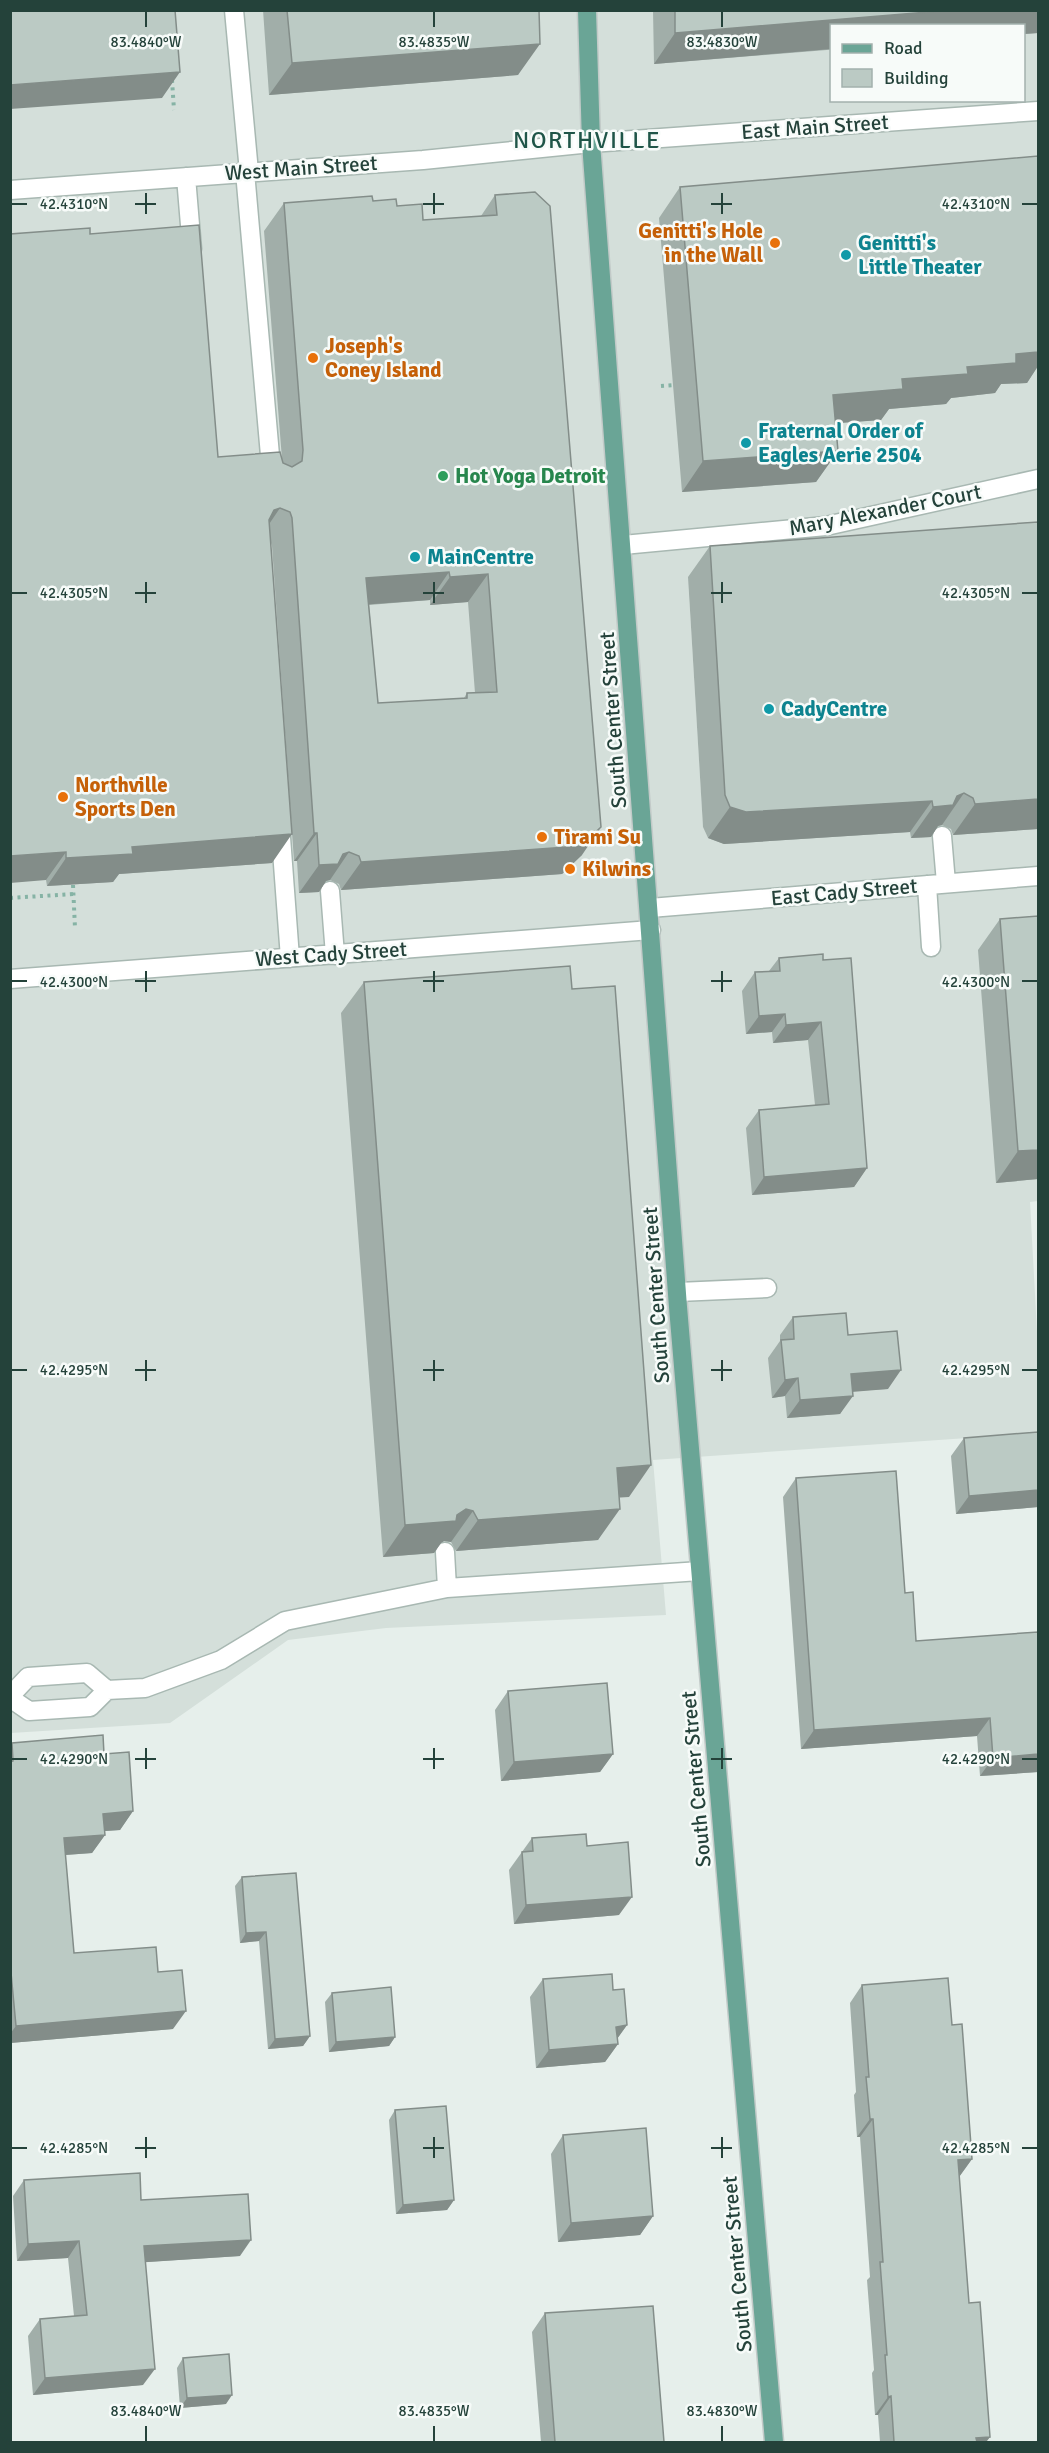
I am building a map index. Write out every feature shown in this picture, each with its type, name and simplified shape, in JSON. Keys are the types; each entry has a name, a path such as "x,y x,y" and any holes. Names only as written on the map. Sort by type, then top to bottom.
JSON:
{"main road":[{"name":"South Center Street","path":"587,10 591,143 678,1292 774,2442"}],"street":[{"path":"234,10 272,484"},
{"name":"East Main Street","path":"591,143 1038,111"},
{"name":"West Main Street","path":"10,190 423,160 591,143"},
{"path":"186,177 194,265"},
{"name":"Mary Alexander Court","path":"622,545 826,526 1038,479"},
{"path":"279,808 290,958"},
{"path":"942,836 946,883"},
{"name":"East Cady Street","path":"650,908 1038,876"},
{"path":"927,885 931,947"},
{"path":"330,891 335,955"},
{"name":"West Cady Street","path":"10,979 651,930"},
{"path":"678,1292 767,1288"},
{"path":"445,1552 447,1588"},
{"path":"107,1690 87,1673 38,1676 28,1677 10,1697 29,1711 90,1707 107,1690 144,1688 220,1660 285,1621 447,1588 700,1571"}],"path":[{"path":"171,77 174,110"},
{"path":"661,386 682,384"},
{"path":"72,885 75,928"},
{"path":"10,898 73,894"}],"shaded area":[{"path":"11,11 1038,11 1038,1201 1030,1202 1038,1350 1038,1433 653,1460 666,1615 386,1628 288,1640 170,1723 11,1733","holes":["688,577 708,838 703,826"]}],"building":[{"path":"10,10 175,10 180,72 10,85"},
{"path":"287,10 539,10 540,44 292,63"},
{"path":"675,10 952,10 675,33"},
{"path":"1038,156 1038,352 1016,354 1016,363 967,367 968,374 902,379 903,389 833,395 838,451 703,461 680,187"},
{"path":"535,192 550,206 601,827 581,846 361,862 359,856 349,852 343,854 338,864 319,865 317,833 314,833 292,518 290,512 280,508 274,510 269,520 292,834 132,847 133,854 66,858 66,852 10,856 10,234 90,228 90,234 199,225 218,457 280,452 283,463 292,467 302,461 303,450 284,203 372,196 373,201 396,199 397,206 422,204 423,220 497,215 495,195","holes":["449,572 450,577 488,574 497,692 467,693 467,698 378,703 366,578"]},
{"path":"1038,522 1038,799 975,804 973,798 964,793 957,796 953,805 933,807 932,801 746,812 730,807 725,795 710,546"},
{"path":"1038,916 1038,1150 1018,1151 1000,919"},
{"path":"823,954 823,960 851,958 867,1168 764,1177 759,1110 829,1104 821,1022 786,1025 785,1014 759,1016 755,972 780,971 779,958"},
{"path":"570,966 572,989 615,986 651,1465 617,1468 620,1509 478,1520 473,1511 466,1509 457,1515 456,1521 405,1525 364,982"},
{"path":"846,1313 848,1335 897,1331 901,1370 851,1374 853,1396 800,1400 798,1378 785,1380 781,1340 794,1339 793,1317"},
{"path":"1038,1432 1038,1490 969,1496 964,1438"},
{"path":"896,1471 905,1593 913,1592 916,1641 1038,1632 1038,1754 993,1758 990,1718 814,1730 796,1478"},
{"path":"607,1683 613,1754 514,1762 508,1691"},
{"path":"103,1735 104,1754 129,1752 133,1811 103,1814 105,1835 64,1838 74,1953 156,1947 158,1972 182,1970 186,2011 16,2026 10,1962 10,1762 13,1761 12,1743"},
{"path":"586,1834 587,1846 628,1842 632,1897 526,1905 522,1852 533,1851 532,1838"},
{"path":"296,1873 310,2036 275,2039 266,1932 246,1933 242,1877"},
{"path":"612,1974 613,1990 624,1989 627,2025 616,2027 618,2044 549,2050 543,1979"},
{"path":"948,1978 952,2025 962,2024 972,2159 958,2160 969,2303 980,2302 990,2437 976,2438 977,2442 894,2442 885,2355 887,2355 880,2262 883,2262 873,2119 870,2119 866,2077 869,2077 862,1985"},
{"path":"391,1987 395,2037 336,2042 332,1993"},
{"path":"446,2106 454,2200 403,2205 395,2110"},
{"path":"646,2128 653,2216 571,2223 563,2135"},
{"path":"140,2173 141,2200 248,2194 251,2240 144,2246 155,2369 45,2378 40,2319 87,2315 79,2241 28,2244 24,2180"},
{"path":"653,2306 664,2442 555,2442 545,2313"},
{"path":"229,2354 232,2395 187,2398 183,2358"}],"place":[{"name":"Genitti's Hole in the Wall","path":"775,243"},
{"name":"Genitti's Little Theater","path":"846,255"},
{"name":"Joseph's Coney Island","path":"313,358"},
{"name":"Fraternal Order of Eagles Aerie 2504","path":"746,443"},
{"name":"Hot Yoga Detroit","path":"443,476"},
{"name":"MainCentre","path":"415,557"},
{"name":"CadyCentre","path":"769,709"},
{"name":"Northville Sports Den","path":"63,797"},
{"name":"Tirami Su","path":"542,837"},
{"name":"Kilwins","path":"570,869"}],"district":[{"name":"NORTHVILLE","path":"587,140"}]}
